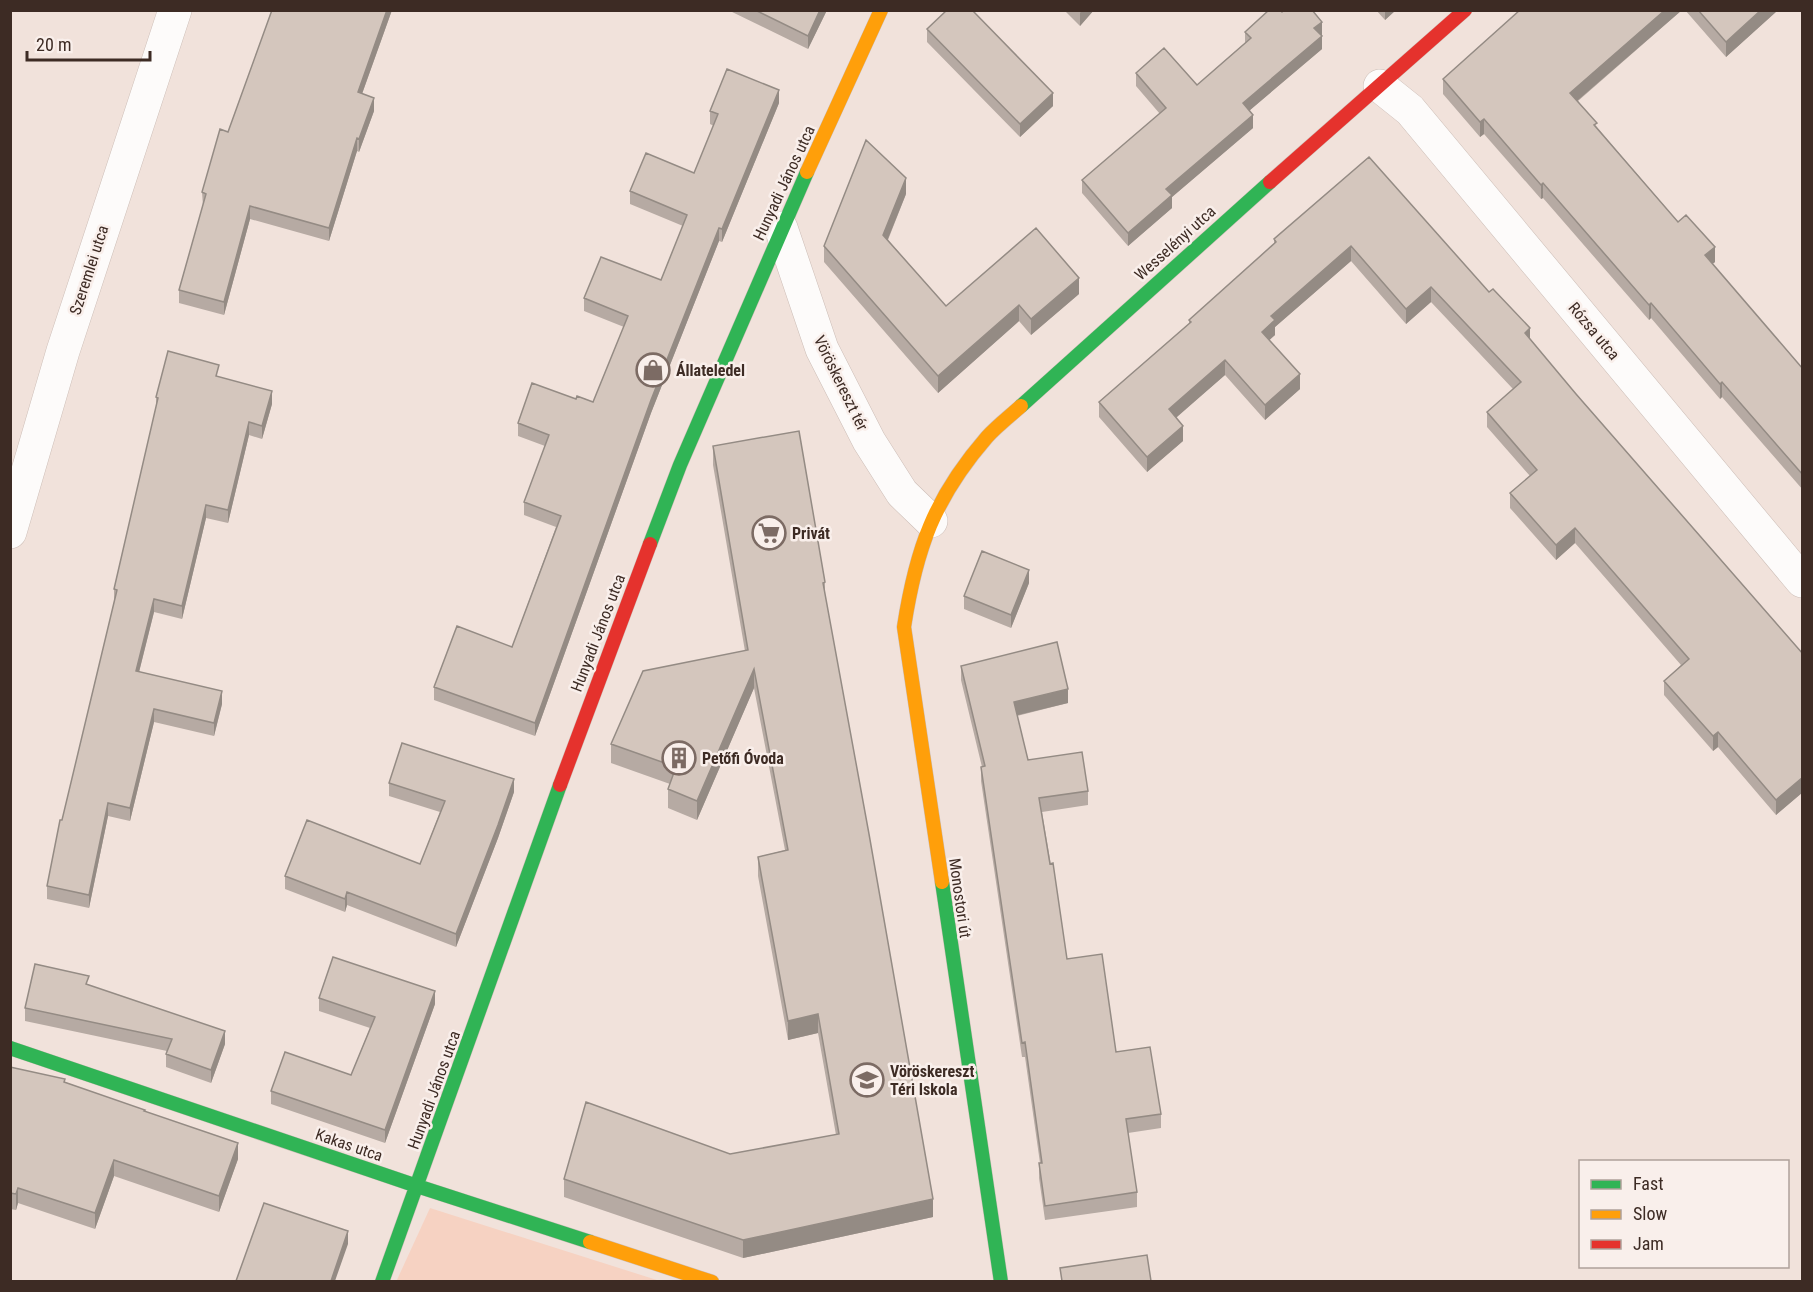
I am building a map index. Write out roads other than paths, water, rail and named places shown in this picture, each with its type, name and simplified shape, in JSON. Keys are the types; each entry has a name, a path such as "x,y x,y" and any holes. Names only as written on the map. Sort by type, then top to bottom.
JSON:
{"street":[{"name":"Szeremlei utca","path":"10,532 63,351 175,10"},
{"name":"Hunyadi János utca","path":"382,1281 585,715 680,465 781,228 882,10"},
{"name":"Wesselényi utca","path":"931,521 952,482 987,436 1202,241 1465,10"},
{"name":"Rózsa utca","path":"1380,86 1410,110 1803,581"},
{"name":"Vöröskereszt tér","path":"781,228 822,350 870,441 902,493 931,521"},
{"name":"Monostori út","path":"931,521 919,552 904,627 997,1281"},
{"name":"Kakas utca","path":"10,1048 417,1186 712,1281"}],"place":[{"name":"Állateledel","path":"653,370"},
{"name":"Privát","path":"769,533"},
{"name":"Petőfi Óvoda","path":"679,758"},
{"name":"Vöröskereszt Téri Iskola","path":"867,1080"}]}
